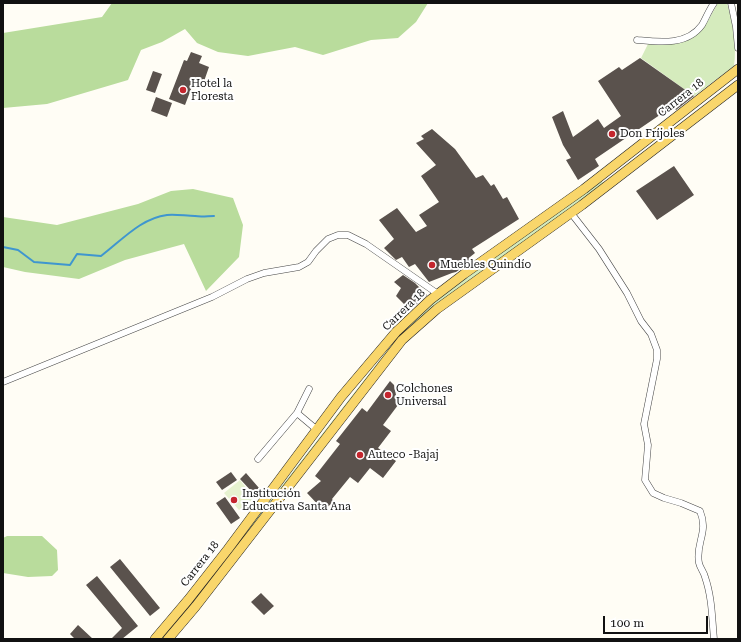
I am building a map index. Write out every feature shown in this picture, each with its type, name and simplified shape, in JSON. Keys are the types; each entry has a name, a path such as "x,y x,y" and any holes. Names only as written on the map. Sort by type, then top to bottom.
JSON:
{"main road":[{"name":"Carrera 18","path":"155,639 214,566 316,429 396,332 438,294 584,189 737,67"},
{"name":"Carrera 18","path":"168,639 196,606 402,340 437,309 571,214 738,85"}],"street":[{"path":"637,40 664,42 686,38 701,26 714,3"},
{"path":"731,3 736,27 738,48"},
{"path":"571,214 599,249 627,293 638,317 651,334 655,343 657,359 644,424 648,445 645,480 653,493 700,511 704,520 704,534 699,545 699,563 705,577 712,607 714,639"},
{"path":"3,382 212,297 247,279 264,273 299,267 308,262 328,239 338,235 348,235 366,244 438,294"},
{"path":"258,459 297,413 309,389"},
{"path":"297,413 316,429"}],"green space":[{"path":"112,3 428,3 416,22 398,38 371,40 323,55 295,47 248,56 218,52 197,43 185,29 162,42 141,50 128,80 47,104 3,108 3,33 102,17"},
{"path":"718,3 727,3 735,42 734,66 694,96 641,58 648,44 671,44 691,38 703,28"},
{"path":"601,180 604,184 435,306 164,639 160,639 185,610 400,334 432,303"},
{"path":"193,189 233,198 243,225 239,257 206,291 184,244 125,260 79,279 25,272 3,267 3,217 57,225 138,204 171,191"},
{"path":"240,480 254,498 239,510 224,493"},
{"path":"7,536 42,536 57,550 58,570 52,576 28,577 3,573 3,538"}],"building":[{"path":"191,52 202,56 199,63 209,67 202,87 193,84 185,105 169,99 184,60 187,61"},
{"path":"640,58 694,96 676,110 673,106 595,159 599,166 578,180 566,160 571,158 563,145 552,117 563,111 573,137 598,119 604,128 621,116 598,81 619,67 622,70"},
{"path":"153,71 162,74 155,93 146,90"},
{"path":"156,97 172,103 167,117 151,111"},
{"path":"432,129 455,149 476,178 483,175 491,186 494,184 503,199 507,197 519,219 472,249 475,253 470,257 469,263 456,272 429,282 415,264 409,267 402,257 396,260 384,248 394,239 379,220 397,208 416,232 427,226 419,215 439,202 421,176 436,165 416,143 424,139 421,136"},
{"path":"674,166 694,195 657,220 636,191"},
{"path":"403,275 415,283 427,295 410,310 396,296 401,288 394,282"},
{"name":"Auteco -Bajaj","path":"390,381 394,385 398,405 383,425 391,431 378,448 396,461 383,478 370,468 358,483 350,477 332,499 334,502 323,510 307,493 321,481 315,476 340,444 336,441 362,408 367,412"},
{"path":"231,472 237,480 222,490 216,482"},
{"path":"246,473 259,488 253,493 240,479"},
{"path":"225,497 240,518 231,524 216,503"},
{"path":"120,559 160,608 150,616 110,567"},
{"path":"97,576 138,626 122,639 111,639 122,628 86,585"},
{"path":"261,593 274,606 264,615 251,602"},
{"path":"78,625 93,639 75,639 70,634"}],"waterway":[{"path":"3,247 18,250 34,262 70,265 77,254 101,256 140,225 158,217 167,215 214,216"}],"place":[{"name":"Hotel la Floresta","path":"183,90"},
{"name":"Don Fríjoles","path":"612,134"},
{"name":"Muebles Quindío","path":"432,265"},
{"name":"Colchones Universal","path":"388,395"},
{"name":"Auteco -Bajaj","path":"360,455"},
{"name":"Institución Educativa Santa Ana","path":"234,500"}]}
